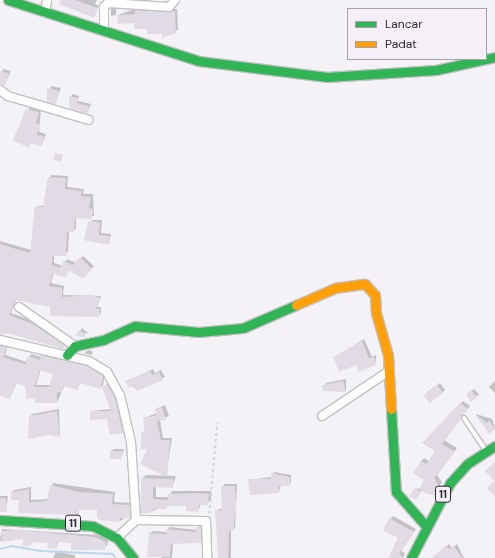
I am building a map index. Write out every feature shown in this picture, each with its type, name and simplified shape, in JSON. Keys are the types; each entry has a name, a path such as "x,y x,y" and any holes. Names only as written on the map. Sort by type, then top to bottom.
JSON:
{"main road":[{"path":"13,1 45,13 104,30 199,61 328,77 436,70 481,60"},
{"path":"67,355 75,346 103,340 135,326 193,332 243,328 323,293 360,283 369,287 375,295 388,371 396,492 403,504 426,526"},
{"name":"11","path":"411,558 426,526 454,477 495,446"},
{"name":"11","path":"0,520 78,523 101,529 117,538 133,558"}],"street":[{"path":"45,13 47,0"},
{"path":"104,30 104,7 108,2 169,7 175,0"},
{"path":"0,90 8,96 89,120"},
{"path":"19,307 75,346"},
{"path":"0,340 89,361 107,372 120,395 131,442 136,520"},
{"path":"322,416 388,371"},
{"path":"117,538 136,520 202,520 208,524 207,558"}],"lane":[{"path":"464,418 487,451"}],"path":[{"path":"208,524 217,423"}],"building":[{"path":"61,0 75,0 98,8 94,18 59,4"},
{"path":"135,10 175,11 176,33 162,38 162,34 147,34 147,29 134,29 134,23 118,24 117,15 135,14"},
{"path":"0,71 9,73 5,86 0,84"},
{"path":"47,88 59,91 56,104 47,102"},
{"path":"69,96 78,98 77,103 89,106 87,114 69,108"},
{"path":"26,109 39,112 36,123 40,124 37,135 44,136 42,146 30,143 29,148 13,140"},
{"path":"55,153 63,155 61,162 53,160"},
{"path":"48,177 66,178 65,189 82,191 81,196 91,197 89,208 93,209 92,219 75,218 74,232 67,232 66,256 52,256 52,265 60,268 64,261 73,265 80,257 92,269 83,279 68,270 66,278 53,273 49,286 62,288 62,297 91,295 100,298 96,309 100,309 99,317 50,316 50,307 15,300 9,315 33,324 66,346 63,349 7,333 0,335 0,244 30,253 35,206 43,207"},
{"path":"88,221 100,222 99,235 110,236 109,245 84,240"},
{"path":"79,330 86,335 85,337 75,336"},
{"path":"362,341 369,358 374,357 377,364 359,372 356,365 339,372 333,357"},
{"path":"0,346 7,347 3,357 25,364 28,356 40,360 41,355 87,366 103,376 101,389 80,383 78,390 64,386 61,393 57,392 57,403 35,403 35,398 26,399 25,386 16,383 10,399 0,396","holes":["40,370 53,374 49,387 34,387"]},
{"path":"150,371 152,375 159,372 163,380 137,391 134,385 129,388 125,381"},
{"path":"343,381 346,392 323,391 322,385"},
{"path":"108,385 115,397 123,433 110,435 107,419 90,420 90,411 111,411 102,387"},
{"path":"437,385 443,393 429,403 423,395"},
{"path":"471,390 477,397 471,402 466,395"},
{"path":"460,403 468,409 442,444 455,452 434,478 439,486 434,495 427,494 419,489 424,480 413,473 421,461 426,464 435,451 422,443"},
{"path":"162,407 166,420 157,421 161,440 170,440 167,477 140,464 147,449 141,449 141,433 145,432 143,418 157,415 155,409"},
{"path":"57,411 60,437 50,435 28,439 29,416"},
{"path":"475,414 487,423 489,420 495,429 489,434"},
{"path":"110,451 122,451 122,459 110,459"},
{"path":"495,462 495,497 487,488 494,481 485,471"},
{"path":"271,473 290,477 290,486 279,486 279,493 250,495 248,479 271,479"},
{"path":"141,478 173,479 173,488 153,487 153,499 168,500 168,494 209,494 208,505 199,505 198,512 186,511 186,506 167,506 167,509 153,509 153,512 141,514"},
{"path":"50,485 79,492 113,494 112,504 130,505 130,518 120,518 120,522 100,520 97,518 97,510 79,510 79,515 18,513 19,500 11,500 11,492 29,489 29,502 47,501"},
{"path":"221,486 235,486 236,509 233,531 229,531 228,558 218,558 215,510 222,510"},
{"path":"415,488 421,492 416,500 409,496"},
{"path":"0,498 6,498 7,512 0,512"},
{"path":"389,518 414,532 399,553 403,558 388,558 398,538 383,530"},
{"path":"196,527 201,527 201,543 171,544 170,557 147,557 149,533 166,534 166,529 196,532"},
{"path":"17,530 95,537 106,542 105,550 71,550 71,543 57,542 57,549 47,548 48,543 31,542 31,546 23,546 23,539 2,542 2,531"},
{"path":"446,545 449,549 454,546 462,558 432,558"}],"waterway":[{"path":"0,549 12,546 40,551 113,554 115,558"}],"traffic: fast":[{"path":"8,0 199,61 327,77 436,70 481,60"},
{"path":"487,59 495,57"},
{"path":"67,355 75,346 103,340 135,326 199,332 243,328 296,305"},
{"path":"391,409 396,492 426,526"},
{"path":"411,558 450,483 467,464 495,446"},
{"path":"0,520 93,526 117,538 133,558"}],"traffic: slow":[{"path":"296,305 335,288 365,284 375,295 376,313 388,355 391,409"}]}
